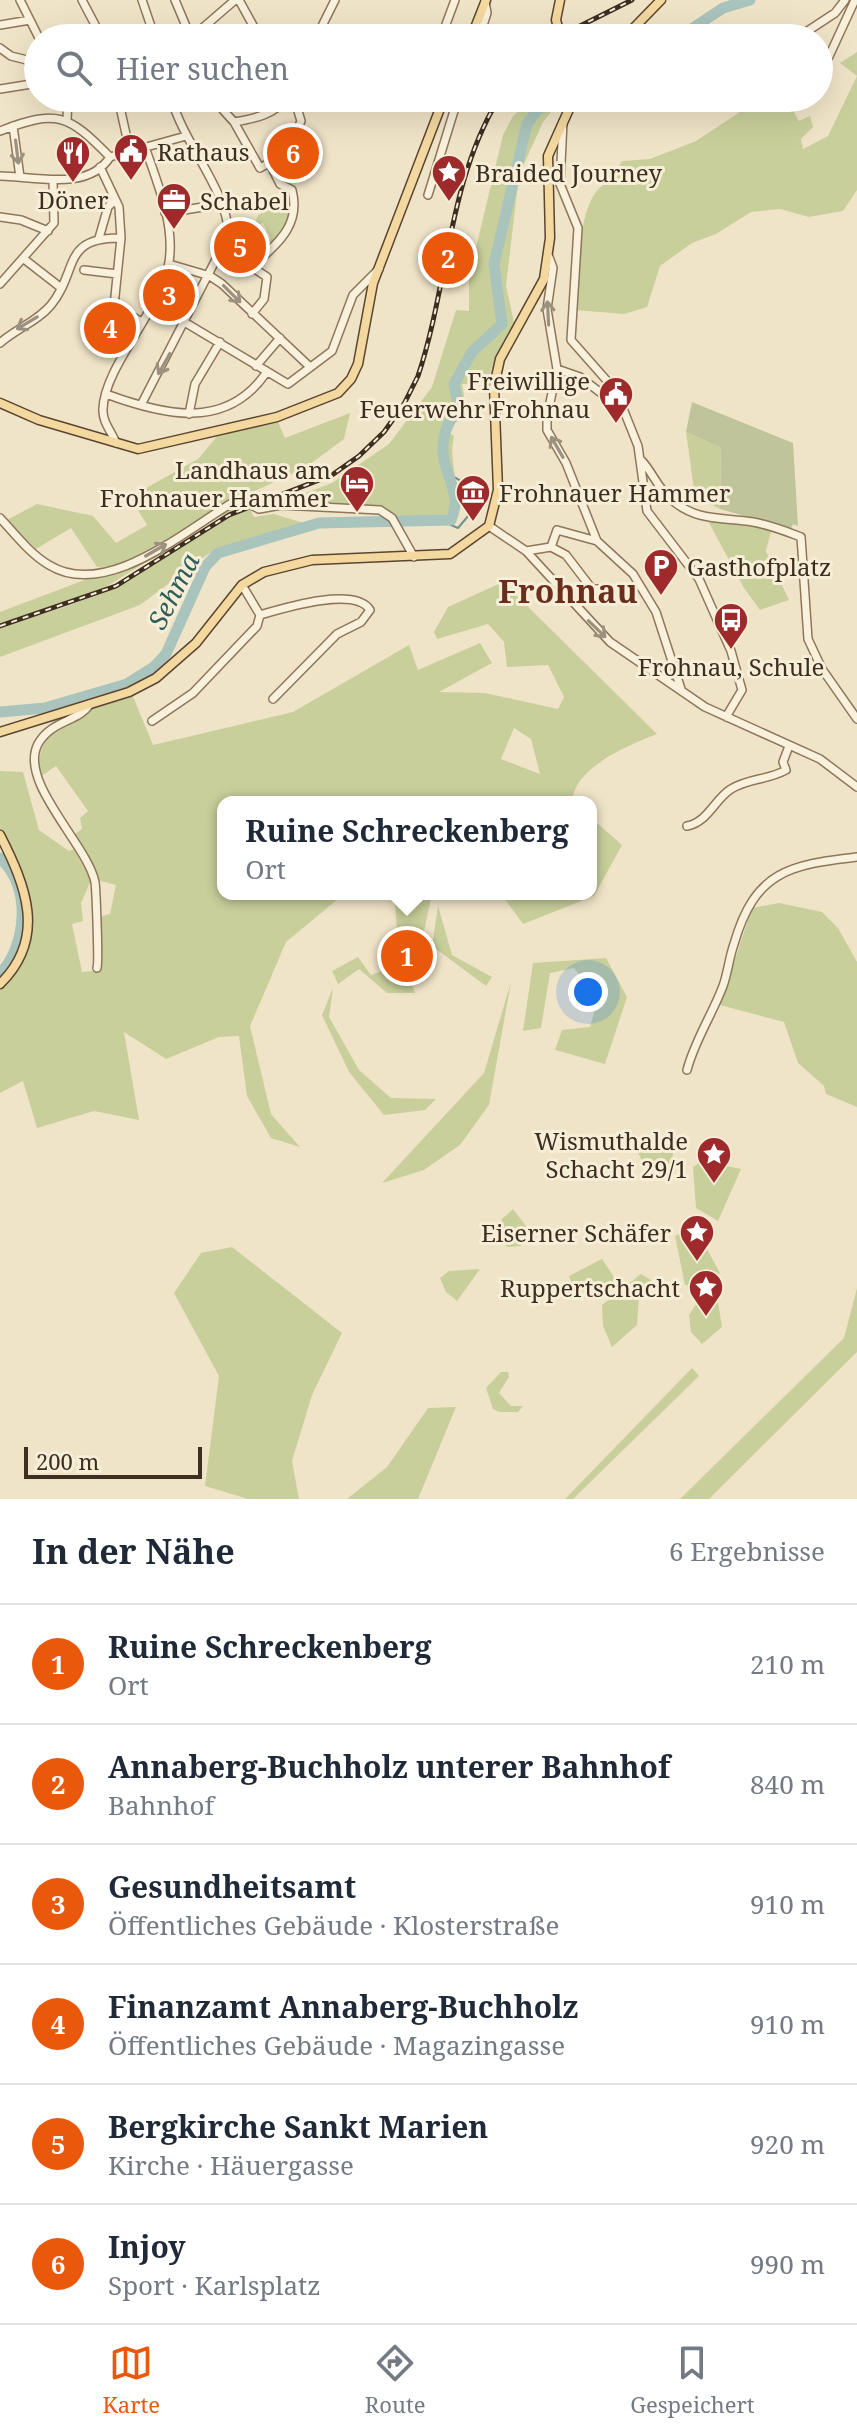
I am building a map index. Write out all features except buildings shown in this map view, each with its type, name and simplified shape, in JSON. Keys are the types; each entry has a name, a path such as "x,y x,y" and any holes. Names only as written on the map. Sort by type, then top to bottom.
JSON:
{"main road":[{"path":"476,24 485,0"},
{"path":"557,24 560,0"},
{"path":"638,24 661,0"},
{"path":"0,403 24,415 116,445 138,449 277,417 338,393 351,379 358,364 367,302 439,112"},
{"path":"0,732 129,692 175,664 242,585 264,572 312,560 450,554 489,526 498,490 494,386 500,359 537,296 549,257 548,156 568,112"},
{"path":"0,835 18,870 27,899 29,923 25,948 13,972 0,984"}],"street":[{"path":"20,0 32,24"},
{"path":"82,0 95,24"},
{"path":"142,0 150,24"},
{"path":"175,0 185,24"},
{"path":"208,24 237,0 252,24"},
{"path":"323,24 335,0"},
{"path":"446,24 455,0"},
{"path":"483,24 487,13 485,0"},
{"path":"818,24 835,13 845,0"},
{"path":"833,48 855,0"},
{"path":"0,25 30,20"},
{"path":"0,48 11,56 24,59"},
{"path":"0,89 24,84"},
{"path":"67,112 67,119"},
{"path":"121,112 130,152"},
{"path":"141,405 186,323 229,234 227,212 177,112"},
{"path":"225,112 234,122 260,168 285,154"},
{"path":"234,122 273,112"},
{"path":"277,178 301,121 298,112"},
{"path":"428,195 454,112"},
{"path":"0,131 44,116 67,119 105,163 114,201 119,207 121,238 114,306 142,322"},
{"path":"563,121 560,184 578,228 571,340 578,351 611,381 641,459 651,478 672,500 694,514 721,521 752,522 801,537 808,639 822,669 857,719"},
{"path":"13,126 20,177"},
{"path":"0,176 53,180 93,173 105,163 130,152 186,136"},
{"path":"116,445 104,420 106,394 159,292 169,264 165,213 145,147"},
{"path":"254,265 290,228 294,208 292,190 277,178 270,164"},
{"path":"0,284 3,276 24,259 54,223 53,180"},
{"path":"99,238 114,201"},
{"path":"165,213 222,204"},
{"path":"0,217 21,220 48,231"},
{"path":"0,343 43,314 53,303 78,249 99,238 121,238"},
{"path":"223,248 254,265 269,281 264,299 252,314"},
{"path":"549,257 553,268 547,309 557,369 547,430 566,463 597,541 633,574 653,605 681,689"},
{"path":"24,259 60,287"},
{"path":"169,264 210,276 280,338 307,368"},
{"path":"186,323 288,384 332,351 353,295 379,269"},
{"path":"84,270 117,274"},
{"path":"256,366 280,338"},
{"path":"189,414 195,384 220,342"},
{"path":"557,369 580,377 624,410"},
{"path":"106,394 169,413 189,414 235,403 255,388 266,373"},
{"path":"641,459 647,511 699,579 742,683 741,695 726,717"},
{"path":"0,518 48,565 75,576 127,566 232,503 245,502 259,509 281,505 370,508 385,512 392,518 414,557"},
{"path":"489,526 526,551 597,631 726,717 820,759 857,787"},
{"path":"551,547 557,530 597,541"},
{"path":"526,551 551,547 566,555 592,589 603,589"},
{"path":"152,721 193,693 257,626 260,615 242,585"},
{"path":"260,615 315,602 354,599 363,602 370,610 361,622 337,634 273,699"},
{"path":"90,704 86,710 48,731 34,757 35,771 42,787 66,824 95,884 97,968"},
{"path":"687,826 699,823 728,791 745,782 774,777 786,770 783,762 789,746"},
{"path":"687,1070 701,1030 720,993 734,942 762,885 776,874 806,863 857,857"}],"green space":[{"path":"857,52 857,76 840,63"},
{"path":"857,76 857,190 843,211 809,217 780,209 751,212 716,234 692,243 660,266 647,307 624,314 575,310 578,258 585,218 591,201 599,189 610,182 622,161 650,159 696,141 740,112 794,112 799,121 810,116 813,127 801,139 803,149 828,136"},
{"path":"518,112 551,112 543,122 519,175 506,286 514,322 495,357 487,384 462,384 465,402 457,422 446,421 442,428 454,436 452,455 458,511 452,510 444,519 394,520 383,506 287,500 332,483 389,444 432,387 456,310 469,311 469,277 503,135"},
{"path":"290,200 287,219 278,235 251,261 245,257 252,248 249,246 258,240 260,244 271,239 263,223 254,227 258,215"},
{"path":"692,402 793,443 798,526 793,524 791,529 720,509 721,448 686,432"},
{"path":"350,413 344,439 306,467 208,513 138,558 116,566 97,567 71,528 36,549 7,520 37,504 93,516 116,543 147,525 130,497 198,459 219,434 278,422 285,438"},
{"path":"686,432 721,448 720,509 695,497"},
{"path":"236,504 246,506 216,518 101,590 0,623 0,612 95,576 129,568"},
{"path":"249,507 254,517 274,514 317,527 261,537 208,554 140,605 0,657 0,627 107,590"},
{"path":"706,517 772,527 766,551 789,600 760,610 744,588"},
{"path":"503,582 657,734 618,751 592,768 582,778 573,796 217,796 217,900 337,900 286,942 250,1026 271,1114 300,1147 271,1138 247,1096 239,1036 219,1037 166,1059 124,1032 139,1120 94,1111 37,1128 23,1081 0,1093 0,990 28,948 32,930 31,901 21,869 0,830 0,771 23,772 39,830 69,851 74,849 91,880 81,903 83,921 72,924 82,972 101,970 99,917 110,914 116,885 97,880 75,834 82,829 80,818 88,811 56,766 40,777 40,759 54,731 82,712 132,694 153,745 293,712 409,645 418,670 480,643 492,663 439,692 485,693 558,709 564,697 548,665 507,667 504,642 488,624 437,639 434,632 448,607","holes":["514,728 531,739 540,774 501,759"]},
{"path":"597,823 622,845 597,891"},
{"path":"394,900 431,900 424,931 412,930 411,950 383,938 397,930"},
{"path":"505,900 584,900 523,924"},
{"path":"779,903 822,912 838,928 857,962 857,1107 826,1094 824,1086 798,1063 784,1022 720,1005 752,908"},
{"path":"438,906 452,955 492,977 486,986 432,946"},
{"path":"358,957 371,975 390,968 410,978 415,993 387,993 359,969 338,984 332,971"},
{"path":"606,958 627,997 605,1064 555,1050 562,1030 590,1027 598,998 574,968 550,973 541,1028 523,1031 533,963"},
{"path":"511,982 489,1105 460,1145 424,1170 382,1183 484,1073"},
{"path":"333,988 329,1017 359,1070 391,1098 436,1099 425,1110 384,1115 349,1072 322,1015"},
{"path":"649,1140 674,1146 671,1169 662,1174 642,1160 638,1153"},
{"path":"702,1161 741,1169 718,1221 696,1208 693,1167"},
{"path":"513,1209 532,1234 521,1246 507,1247 496,1235 502,1219"},
{"path":"690,1228 710,1236 707,1249 720,1273 705,1287 685,1285 675,1236"},
{"path":"232,1247 342,1333 312,1395 292,1461 299,1499 248,1499 205,1486 219,1376 174,1293 201,1253"},
{"path":"602,1259 616,1280 593,1296 573,1286 569,1276"},
{"path":"480,1269 457,1301 446,1292 440,1278 449,1271"},
{"path":"641,1274 651,1280 639,1297 637,1325 612,1347 603,1326 602,1305"},
{"path":"857,1288 857,1352 709,1499 680,1499 844,1338"},
{"path":"698,1301 718,1302 722,1327 702,1344 691,1332 689,1315"},
{"path":"692,1368 699,1376 573,1499 565,1499"},
{"path":"501,1372 508,1372 509,1377 499,1393 511,1406 523,1406 518,1412 493,1409 486,1388"},
{"path":"456,1407 418,1499 347,1499 387,1467 428,1408"}],"waterway":[{"name":"Sehma","path":"699,24 723,8 750,0"},
{"name":"Sehma","path":"0,712 45,708 127,684 154,667 166,654 205,567 218,553 319,523 451,520 455,500 443,456 443,440 458,405 454,384 472,352 502,324 494,264 527,124 536,112"},
{"path":"444,522 458,528 474,509 476,489 452,476"},
{"name":"Sehma","path":"0,858 17,884 22,916 16,948 0,974"}],"railway":[{"path":"584,24 632,0"},
{"path":"0,626 116,586 229,515 332,475 359,456 384,432 404,404 418,376 459,199 469,165 492,112"}],"place":[{"name":"Injoy","path":"293,153"},
{"name":"Rathaus","path":"131,182"},
{"name":"Döner","path":"73,184"},
{"name":"Braided Journey","path":"449,203"},
{"name":"Schabel","path":"174,231"},
{"name":"Bergkirche Sankt Marien","path":"240,247"},
{"name":"Annaberg-Buchholz unterer Bahnhof","path":"448,258"},
{"name":"Gesundheitsamt","path":"169,295"},
{"name":"Finanzamt Annaberg-Buchholz","path":"110,328"},
{"name":"Freiwillige Feuerwehr Frohnau","path":"616,425"},
{"name":"Landhaus am Frohnauer Hammer","path":"357,514"},
{"name":"Frohnauer Hammer","path":"473,523"},
{"name":"Gasthofplatz","path":"661,597"},
{"name":"Frohnau, Schule","path":"731,651"},
{"name":"Ruine Schreckenberg","path":"407,956"},
{"name":"Wismuthalde Schacht 29/1","path":"714,1185"},
{"name":"Eiserner Schäfer","path":"697,1263"},
{"name":"Ruppertschacht","path":"706,1318"}],"district":[{"name":"Frohnau","path":"568,590"}]}
